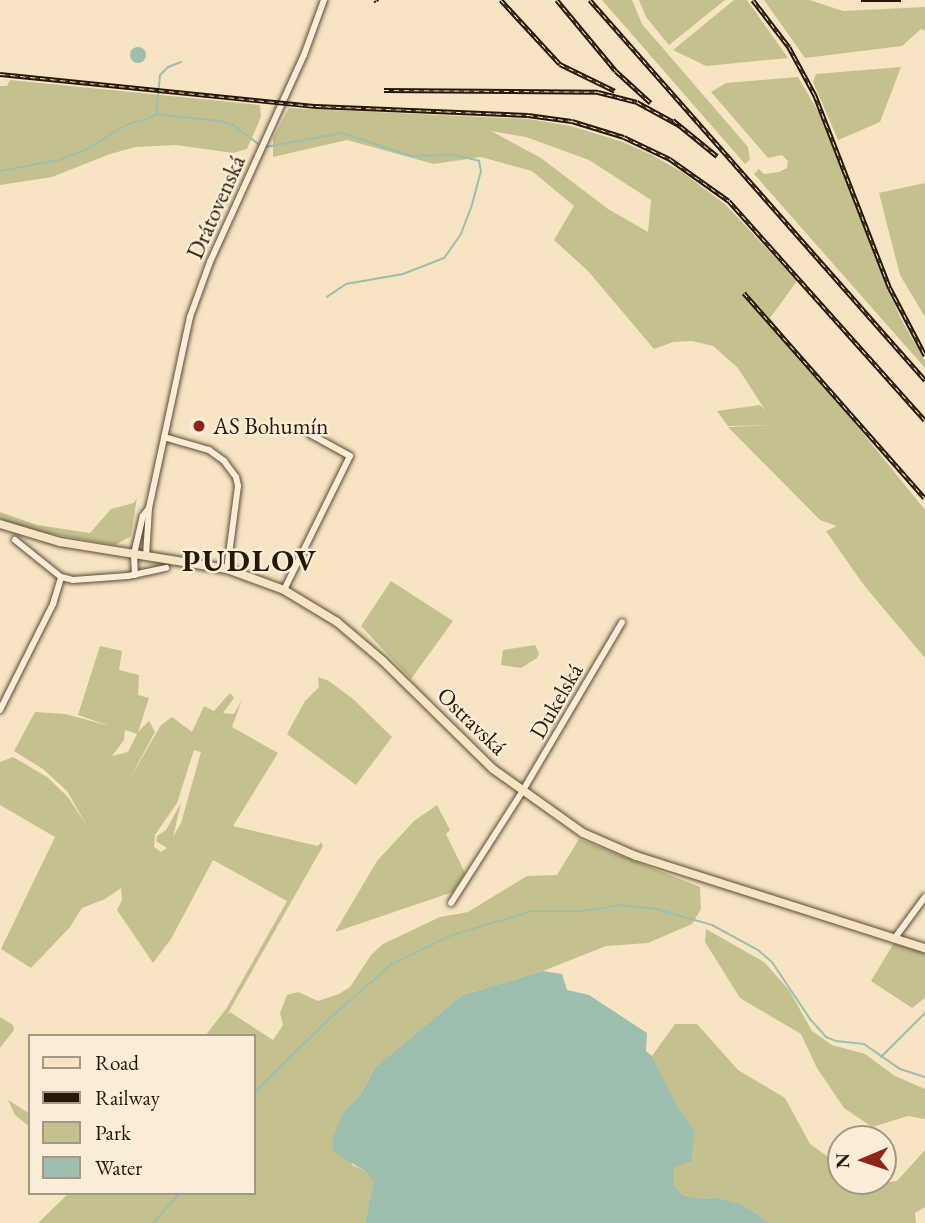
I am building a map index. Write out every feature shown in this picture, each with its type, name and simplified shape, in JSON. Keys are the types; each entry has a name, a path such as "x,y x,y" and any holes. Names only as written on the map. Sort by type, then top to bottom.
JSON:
{"main road":[{"name":"Ostravská","path":"0,524 42,539 227,569 284,590 337,622 366,646 485,762 583,833 622,850 925,948"}],"street":[{"name":"Drátovenská","path":"146,556 149,508 183,341 198,293 304,55 324,0"},
{"path":"284,590 350,456 310,434"},
{"path":"164,437 209,450 224,461 236,477 238,486 227,569"},
{"name":"Drátovenská","path":"135,575 134,554 143,516 149,508"},
{"path":"15,540 61,577 86,580 135,575 166,568"},
{"path":"0,710 53,604 61,577"},
{"name":"Dukelská","path":"450,903 523,792 622,622"},
{"path":"894,939 925,897"}],"green space":[{"path":"602,0 632,0 642,24 748,147 750,159 745,164"},
{"path":"639,0 725,0 669,45 646,17"},
{"path":"734,0 747,0 788,58 706,66 673,50"},
{"path":"764,0 810,0 843,11 925,7 925,31 921,29 902,46 805,58"},
{"path":"901,67 880,122 838,140 813,82 816,74"},
{"path":"798,77 818,111 900,317 925,361 925,368 754,174 759,169 764,174 779,172 787,168 788,161 782,155 768,158 711,92 726,83"},
{"path":"10,80 260,105 261,117 247,149 233,153 176,145 136,147 110,154 52,177 0,185 0,86 7,86"},
{"path":"289,108 528,119 571,126 623,142 682,172 726,205 797,281 770,318 925,510 925,658 863,584 826,531 837,526 820,520 728,427 775,425 728,426 717,411 760,405 765,410 738,368 713,346 692,341 673,342 654,349 588,271 554,240 574,206 532,171 481,157 434,164 347,140 273,157 273,138","holes":["491,131 526,137 589,160 651,200 648,232 608,209 541,158"]},
{"path":"925,183 925,317 900,275 879,193"},
{"path":"137,497 131,536 115,545 35,531 0,519 0,512 37,525 90,533 111,509 134,503"},
{"path":"391,581 453,621 411,679 361,626"},
{"path":"535,645 539,653 537,658 521,668 501,665 503,650"},
{"path":"100,646 122,651 119,670 139,675 138,695 149,698 138,732 149,721 155,732 129,780 161,725 172,717 192,732 204,706 214,711 230,693 234,698 223,713 234,714 242,700 232,727 278,753 233,826 318,846 321,842 323,846 227,1015 230,1012 273,1040 283,1025 280,1013 287,995 298,992 318,1001 339,994 350,987 371,955 383,944 440,917 468,912 527,876 557,875 579,839 700,887 701,909 692,924 648,943 606,946 543,971 462,995 375,1067 361,1094 342,1114 352,1165 365,1171 375,1181 365,1223 38,1223 67,1195 256,1195 256,1034 207,1034 226,1009 287,901 213,860 171,939 153,963 117,910 122,900 121,888 105,899 82,908 70,927 31,968 1,949 55,837 0,805 0,762 13,757 47,777 68,797 87,826 67,791 43,769 14,751 35,712 65,714 110,726 78,715","holes":["125,730 137,734 128,752 112,756 124,740","194,750 201,752 181,823 173,837 181,803 166,830 157,836 156,841 167,848 161,852 154,847 155,835 177,803"]},
{"path":"318,677 329,681 353,699 392,737 356,785 287,734 305,701 319,687"},
{"path":"437,805 450,830 446,834 465,873 453,892 335,932 377,861 414,821"},
{"path":"706,929 764,962 789,990 812,1031 832,1045 865,1054 895,1076 925,1089 925,1119 908,1116 879,1125 869,1125 844,1108 817,1068 801,1034 740,998 705,942"},
{"path":"894,943 925,953 925,998 912,1008 871,981"},
{"path":"0,1017 13,1025 14,1030 0,1048"},
{"path":"675,1024 697,1024 738,1070 785,1098 810,1144 827,1156 827,1195 897,1195 897,1181 925,1150 925,1207 915,1213 916,1223 771,1223 741,1204 715,1197 705,1199 683,1195 674,1185 674,1167 694,1130 677,1105 652,1056"},
{"path":"8,1100 28,1113 28,1125 15,1115"}],"water":[{"path":"138,47 144,49 144,61 138,63 132,61 130,55 132,49"},
{"path":"543,971 562,974 567,990 589,995 647,1033 646,1051 652,1056 677,1105 694,1130 692,1161 674,1167 674,1185 683,1195 705,1199 715,1197 741,1204 771,1223 365,1223 374,1181 365,1171 333,1152 332,1141 342,1114 361,1094 375,1067 462,995"}],"waterway":[{"path":"0,171 59,160 87,149 126,125 152,117 156,114 160,75 168,67 181,62"},
{"path":"156,114 220,121 233,125 260,145"},
{"path":"266,147 342,133 411,156 454,155 479,161 481,171 472,205 461,234 444,258 403,274 346,284 327,297"},
{"path":"256,1091 330,1018 392,964 452,935 533,911 583,911 619,905 656,909 712,925 758,950 772,962 810,1019 826,1037 836,1041 864,1044 900,1069 925,1077"},
{"path":"881,1057 925,1013"},
{"path":"153,1223 178,1195"}],"railway":[{"path":"501,0 560,64 615,91"},
{"path":"557,0 616,71 651,103"},
{"path":"590,0 925,380"},
{"path":"753,0 789,47 815,95 890,288 925,355"},
{"path":"861,0 901,0"},
{"path":"0,74 316,106 528,115 572,121 624,137 670,159 729,201 925,420"},
{"path":"384,90 598,92 637,102 679,125"},
{"path":"673,120 717,156"},
{"path":"744,293 925,498"}],"place":[{"name":"AS Bohumín","path":"199,426"}],"district":[{"name":"PUDLOV","path":"250,561"}]}
